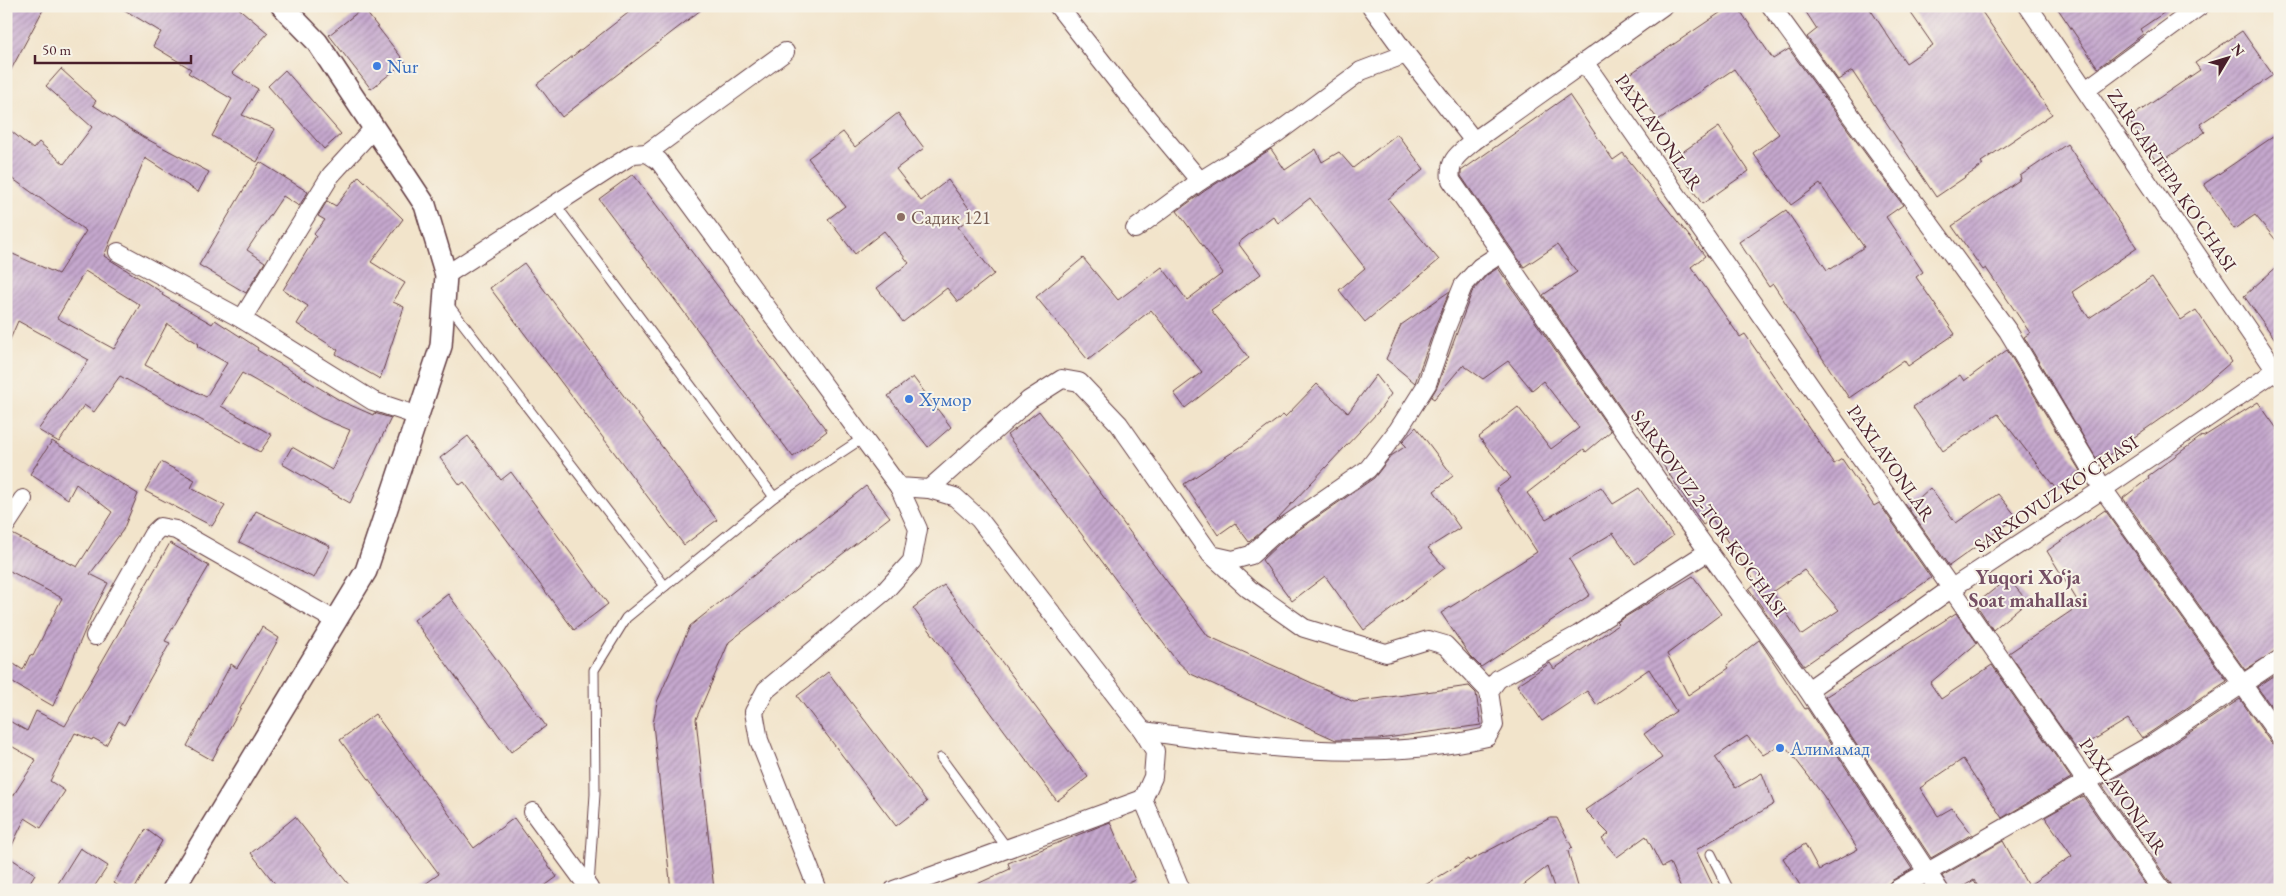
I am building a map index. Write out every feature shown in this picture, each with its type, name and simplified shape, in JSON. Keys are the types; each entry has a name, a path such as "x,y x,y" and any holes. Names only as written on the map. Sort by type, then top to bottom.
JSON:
{"street":[{"path":"172,890 366,571 441,346 446,275 425,205 317,42 282,6"},
{"path":"1058,6 1124,90 1200,181"},
{"path":"1371,6 1474,141 1663,6"},
{"path":"1770,6 2008,331 2104,489 2280,737"},
{"name":"ZARGARTEPA KO'CHASI","path":"2028,6 2278,372"},
{"path":"2086,90 2200,6"},
{"path":"446,275 633,154 647,153 785,52"},
{"path":"1135,229 1200,181 1277,133 1361,71 1406,54"},
{"name":"PAXLAVONLAR","path":"1584,62 2162,890"},
{"path":"242,319 331,175 374,128"},
{"name":"SARXOVUZ 2-TOR KO'CHASI","path":"1474,141 1452,162 1451,180 1500,254 1808,690 1939,890"},
{"path":"647,153 659,161 899,487 918,528 912,561 885,592 766,690 754,712 759,740 818,890"},
{"path":"118,252 242,319 373,401 418,416"},
{"path":"1211,555 1232,560 1251,555 1274,534 1368,469 1398,430 1427,384 1463,286 1480,267 1500,254"},
{"name":"SARXOVUZ KO'CHASI","path":"1808,690 1952,588 2278,372"},
{"path":"929,489 1029,400 1062,379 1079,382 1119,424 1211,555 1249,589 1304,628 1386,653 1428,640 1445,645 1490,691 1494,725 1487,738 1466,742 1370,750 1293,748 1143,731"},
{"path":"894,890 1143,799 1153,777 1155,751 1143,731 980,519 955,497 929,489 899,487"},
{"path":"6,525 23,498"},
{"path":"95,636 152,534 160,527 176,530 336,621"},
{"path":"1490,691 1498,679 1578,635 1709,551"},
{"path":"1896,890 2168,735 2280,659"},
{"path":"1143,799 1182,890"},
{"path":"533,812 589,889"}],"lane":[{"path":"555,204 774,497"},
{"path":"444,300 666,586"},
{"path":"589,889 595,794 594,670 626,618 774,497 863,438"},
{"path":"941,758 1007,848"},
{"path":"1711,854 1729,890"}],"building":[{"path":"6,6 45,6 6,79"},
{"path":"118,6 236,6 268,33 232,73 258,89 242,115 275,129 257,162 212,136 232,99 188,73 191,69 153,46 161,32"},
{"path":"637,6 706,6 562,117 537,84"},
{"path":"1730,6 1737,6 1773,59 1789,49 1903,205 1886,217 1923,272 1916,277 1955,334 1908,366 1904,360 1849,398 1773,284 1769,287 1739,242 1786,210 1827,270 1864,247 1820,184 1791,205 1753,153 1779,134 1734,69 1658,120 1627,76"},
{"path":"1802,6 1868,6 1906,63 1933,45 1906,6 1978,6 2052,114 1981,162 1983,165 1936,197 1852,71 1838,80 1807,37 1817,29"},
{"path":"2056,6 2174,6 2140,29 2143,34 2098,68"},
{"path":"363,8 405,62 371,89 329,35"},
{"path":"2242,31 2273,75 2200,124 2205,132 2158,164 2128,119 2200,70 2195,63"},
{"path":"61,69 96,101 93,105 143,137 209,172 198,192 145,158 104,256 163,293 162,295 212,324 215,320 258,348 257,350 341,401 373,415 374,413 391,418 350,503 282,464 292,447 332,470 350,430 321,418 242,373 221,406 272,435 260,452 120,376 94,412 84,405 59,442 38,430 89,360 18,321 6,349 6,251 58,274 86,231 6,174 6,127 33,149 39,142 64,164 92,127 46,86","holes":["85,271 140,305 114,349 57,318","167,324 199,344 197,346 227,363 206,397 145,365"]},
{"path":"285,70 341,134 324,149 268,86"},
{"path":"1569,95 1613,160 1623,153 1705,256 1691,267 1740,337 1745,334 1834,464 1842,459 1874,506 1879,503 1931,578 1804,666 1749,589 1756,583 1712,519 1703,525 1630,415 1627,417 1543,295 1577,272 1557,245 1524,267 1461,176 1461,171","holes":["1804,570 1839,610 1802,635 1772,592"]},
{"name":"Садик 121","path":"898,113 924,148 896,169 921,201 948,180 974,215 958,227 994,274 958,302 947,288 903,322 877,288 909,263 884,231 855,254 828,219 845,206 808,158 843,132 855,147"},
{"path":"1719,127 1749,171 1702,204 1672,159"},
{"path":"2280,132 2280,245 2255,215 2234,229 2204,184"},
{"path":"1397,134 1424,169 1388,199 1439,260 1365,322 1339,290 1365,268 1310,198 1278,223 1273,216 1238,243 1261,274 1211,310 1249,358 1185,408 1174,393 1202,372 1151,310 1088,360 1036,297 1083,258 1118,300 1162,267 1187,300 1223,273 1177,211 1206,190 1271,149 1285,170 1316,149 1322,162 1339,152 1353,168"},
{"path":"2067,144 2137,248 2072,292 2089,318 2152,277 2181,320 2196,310 2231,362 2187,400 2106,457 2103,453 2096,458 2024,337 2030,333 1986,268 1983,270 1952,226 2021,179 2020,176"},
{"path":"260,162 308,192 299,206 283,196 247,250 265,262 246,293 199,265"},
{"path":"633,174 827,431 793,457 599,199"},
{"path":"359,176 403,219 371,262 405,283 393,302 404,307 380,379 336,354 338,350 297,324 308,306 283,290 316,236 314,234 325,220 318,216 327,201 336,206"},
{"path":"524,263 717,520 684,545 490,288"},
{"path":"2280,264 2280,346 2244,296"},
{"path":"1498,268 1611,431 1586,452 1584,449 1527,493 1546,519 1601,487 1613,504 1639,488 1673,536 1635,564 1613,533 1569,559 1590,595 1481,667 1470,656 1441,613 1537,552 1496,489 1511,478 1479,437 1518,407 1551,449 1579,428 1543,381 1532,390 1508,361 1483,379 1463,365 1434,399 1431,397 1437,387 1472,292 1487,275"},
{"path":"1450,291 1415,383 1386,359 1401,325"},
{"path":"2007,350 2080,471 2056,489 1998,414 1943,451 1913,407 1960,375 1964,381"},
{"path":"1376,375 1391,394 1379,411 1277,519 1249,542 1235,523 1218,535 1184,484 1245,444 1283,415 1285,417 1317,384 1348,413"},
{"path":"913,377 951,427 928,447 888,396"},
{"path":"2258,402 2280,433 2280,648 2245,670 2123,498 2149,478 2148,476 2202,436"},
{"path":"1039,411 1208,636 1354,702 1469,686 1476,693 1481,725 1379,739 1336,740 1191,674 1176,660 1007,435"},
{"path":"1416,427 1453,476 1434,491 1460,528 1428,548 1445,568 1364,630 1325,576 1292,601 1262,560 1281,542 1374,478 1391,456 1406,446 1402,442"},
{"path":"468,436 501,480 511,472 608,604 574,630 464,482 460,485 440,458"},
{"path":"52,441 138,494 123,530 90,574 108,583 91,616 53,706 6,679 6,659 23,670 30,655 33,656 62,598 6,569 6,536 12,534 77,567 112,512 76,484 68,499 30,474"},
{"path":"161,462 195,480 191,488 225,506 212,526 145,491"},
{"path":"866,486 890,517 729,642 696,719 714,890 671,890 653,724 657,702 690,626"},
{"path":"1930,488 1956,523 1998,494 2017,517 1949,566 1908,508"},
{"path":"2105,510 2227,681 2142,738 2128,719 2077,750 2009,653 2080,605 2047,551"},
{"path":"256,511 330,546 314,578 239,542"},
{"path":"170,543 209,566 165,641 170,643 124,725 119,721 106,745 93,738 92,740 75,733 50,781 65,791 41,828 25,818 7,856 35,874 25,890 6,890 6,807 36,760 6,743 6,719 27,731 36,711 65,726"},
{"path":"1693,576 1721,614 1667,654 1688,695 1729,668 1727,665 1759,640 1805,709 1807,708 1912,869 1891,881 1882,890 1803,890 1783,858 1805,844 1819,870 1858,849 1823,795 1783,743 1763,755 1747,736 1715,757 1736,788 1762,773 1774,804 1696,850 1715,890 1682,890 1670,863 1662,867 1646,836 1617,857 1602,839 1609,834 1585,810 1662,758 1644,734 1676,711 1649,669 1597,705 1587,691 1542,721 1517,685 1550,663 1554,669 1619,624 1617,622"},
{"path":"2008,578 2027,601 1993,630 1976,604"},
{"path":"944,585 1088,777 1057,801 913,608"},
{"path":"448,594 546,726 511,752 414,620"},
{"path":"1956,613 1977,643 1930,683 1941,699 1992,665 2071,778 2002,818 1963,759 1920,788 1938,816 1952,808 1972,834 1931,858 1825,697"},
{"path":"262,627 279,638 212,760 187,746 231,664 237,668"},
{"path":"828,672 927,802 896,826 797,696"},
{"path":"2280,672 2280,718 2257,687"},
{"path":"2240,699 2271,743 2280,747 2280,890 2173,890 2171,884 2102,785 2157,754"},
{"path":"375,714 474,848 514,818 557,877 539,890 417,890 439,874 340,740"},
{"path":"2083,796 2149,890 1980,890 1974,880 1957,890 1950,890 1942,876 2003,841 2028,886 2072,856 2045,817"},
{"path":"295,817 353,890 280,890 251,853"},
{"path":"1550,818 1557,818 1572,847 1568,851 1579,890 1555,890 1547,867 1517,890 1417,890 1468,859 1469,861"},
{"path":"1110,822 1135,880 1110,890 964,890 1010,869 1008,863"},
{"path":"146,829 162,841 134,890 125,890 114,883"},
{"path":"80,848 108,866 92,890 54,890"}],"place":[{"name":"Nur","path":"377,66"},
{"name":"Садик 121","path":"901,217"},
{"name":"Хумор","path":"909,399"},
{"name":"Алимамад","path":"1780,748"}],"district":[{"name":"Yuqori Xo‘ja Soat mahallasi","path":"2028,588"}]}
